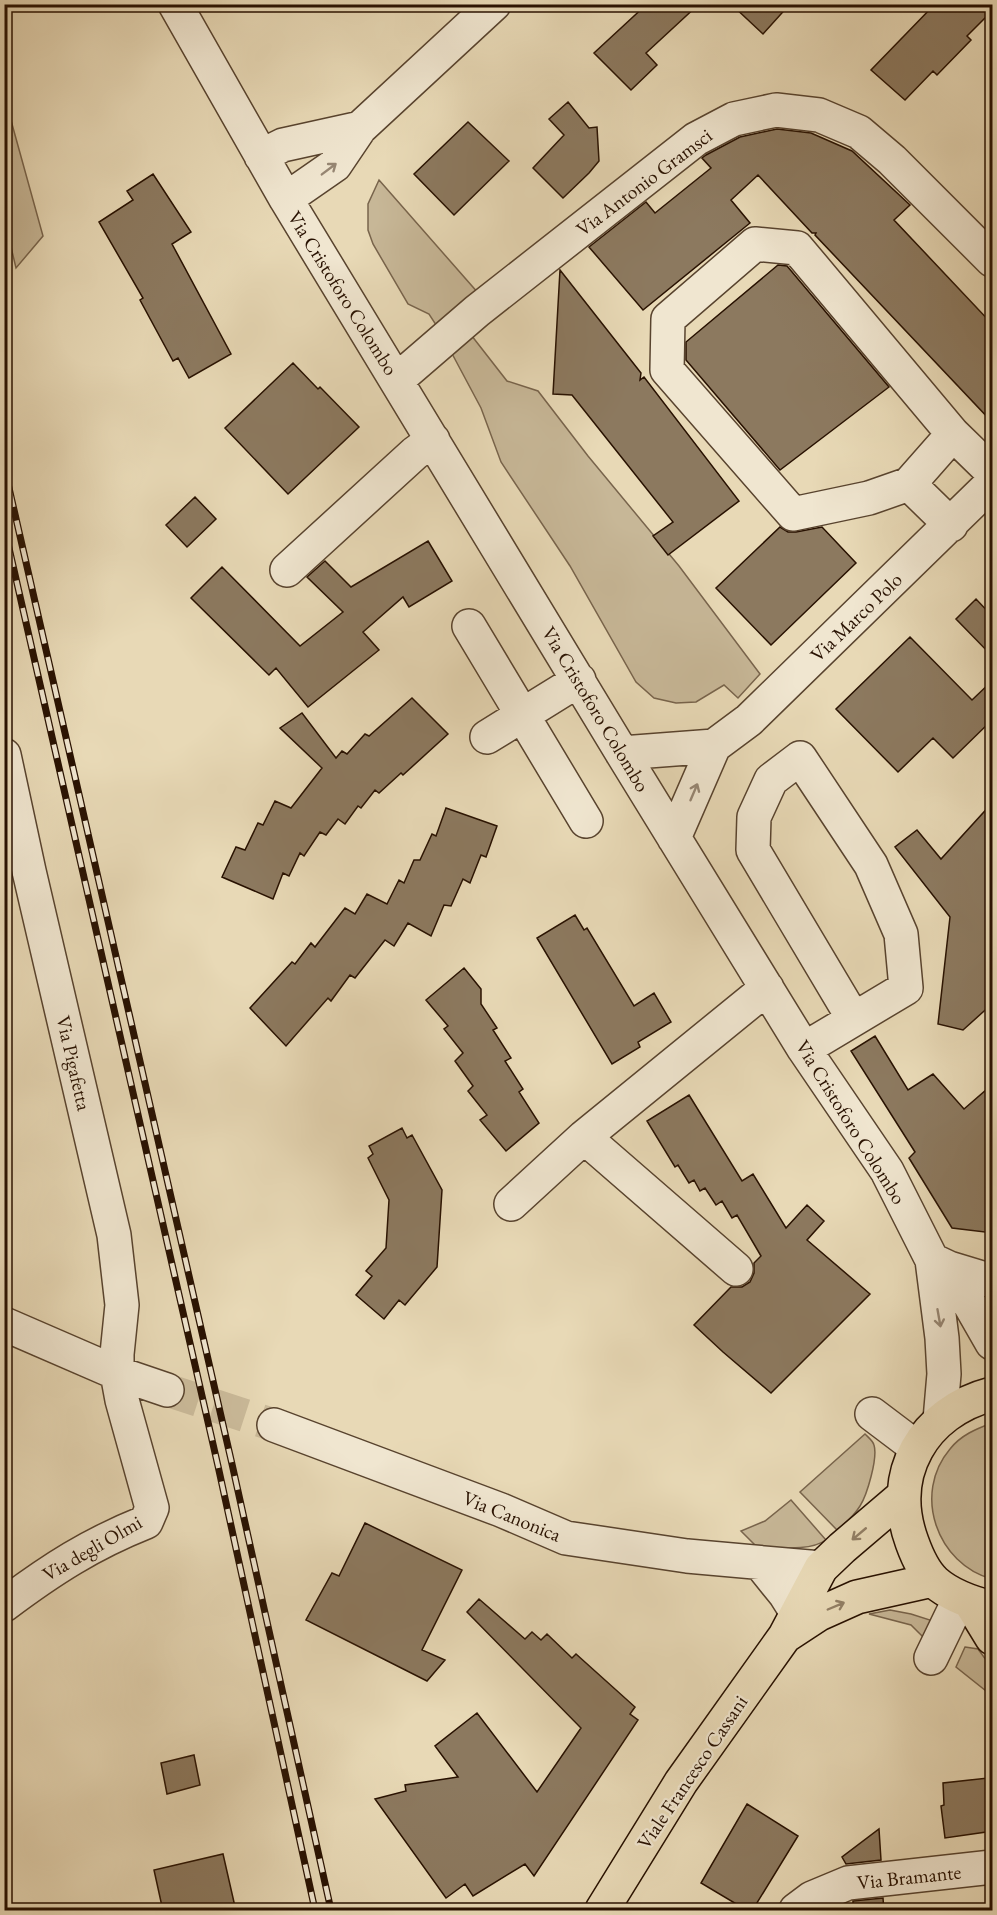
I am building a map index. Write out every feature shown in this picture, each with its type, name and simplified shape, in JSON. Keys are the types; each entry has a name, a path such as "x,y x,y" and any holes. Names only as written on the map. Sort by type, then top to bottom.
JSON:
{"main road":[{"path":"993,1394 976,1398 957,1407 940,1420 917,1448 907,1471 903,1496 906,1526 916,1555 933,1580 951,1594 974,1603 993,1638"},
{"name":"Viale Francesco Cassani","path":"602,1911 681,1782 791,1624 821,1568 903,1496"},
{"name":"Viale Francesco Cassani","path":"791,1624 857,1597 933,1580"}],"street":[{"name":"Via Cristoforo Colombo","path":"175,4 286,199 622,753 804,1049 887,1171 940,1264 993,1343"},
{"path":"286,199 335,165 360,128 494,4"},
{"name":"Via Antonio Gramsci","path":"397,380 477,311 696,139 734,119 776,110 819,115 859,132 892,160 993,261"},
{"path":"261,156 283,145 360,128"},
{"path":"953,434 909,484 869,498 792,514 667,370 668,319 755,244 797,248 953,434 993,472"},
{"path":"287,570 415,453 433,440"},
{"name":"Via Marco Polo","path":"674,838 714,747 749,720 993,483"},
{"path":"909,484 951,525"},
{"path":"469,626 586,821"},
{"path":"488,737 579,680"},
{"path":"622,753 714,747"},
{"name":"Via Pigafetta","path":"4,755 31,883 114,1235 122,1305 117,1373"},
{"path":"804,1049 906,988 901,934 871,865 800,758 771,780 754,817 753,850 853,1018"},
{"path":"511,1204 584,1137 766,988"},
{"path":"584,1137 736,1269"},
{"name":"Via Cristoforo Colombo","path":"940,1264 944,1374 940,1420"},
{"path":"940,1264 993,1281"},
{"path":"4,1324 117,1373 167,1390"},
{"name":"Via degli Olmi","path":"4,1605 51,1570 108,1537 146,1522 152,1508 122,1400 117,1373"},
{"path":"872,1414 917,1448"},
{"name":"Via Canonica","path":"274,1425 501,1510 566,1538 687,1556 821,1568"},
{"path":"760,1563 785,1594 791,1624"},
{"path":"931,1658 974,1603"},
{"name":"Via Bramante","path":"796,1911 812,1898 848,1883 993,1867"}],"shaded area":[{"path":"7,106 43,236 16,268 5,222 4,108"},
{"path":"379,180 479,294 438,328 429,314 408,304 373,244 368,230 368,204"},
{"path":"468,331 507,381 538,391 588,456 679,566 760,674 738,698 724,685 696,702 676,703 654,698 636,682 570,566 501,462 481,408 449,348"},
{"path":"992,1423 992,1486 988,1499 992,1512 992,1579 973,1571 957,1559 945,1543 936,1525 932,1506 933,1486 939,1467 950,1449 964,1436"},
{"path":"865,1434 873,1442 875,1451 869,1485 858,1510 837,1530 800,1492"},
{"path":"791,1500 826,1540 819,1544 802,1547 757,1547 741,1531 765,1521"},
{"path":"890,1610 930,1620 935,1630 930,1644 911,1625 869,1614"},
{"path":"965,1647 978,1649 992,1668 992,1702 986,1691 956,1667"}],"building":[{"path":"647,4 699,4 646,53 657,65 631,90 594,53"},
{"path":"731,4 790,4 763,34"},
{"path":"935,4 993,4 993,10 967,36 971,40 937,75 933,71 905,100 871,70"},
{"path":"568,102 589,128 597,127 599,161 563,198 533,168 564,135 549,119"},
{"path":"468,122 509,161 454,215 414,174"},
{"path":"777,129 811,133 852,151 910,205 894,220 993,325 993,423 815,235 816,233 812,233 758,175 731,200 750,223 643,310 589,247 646,202 655,213 711,168 702,158 706,155 740,137"},
{"path":"153,174 191,232 172,244 231,354 189,378 178,358 173,361 140,300 143,298 99,222 133,200 127,191"},
{"path":"778,265 787,266 889,387 780,470 686,360 686,342"},
{"path":"560,270 641,373 640,380 644,377 739,501 668,555 653,536 673,522 572,395 553,394"},
{"path":"293,363 359,427 288,494 225,428"},
{"path":"195,497 216,519 187,547 166,525"},
{"path":"780,527 788,532 796,532 822,527 856,563 771,645 716,588"},
{"path":"428,541 452,581 409,607 403,597 363,632 379,650 308,707 276,668 269,675 191,598 222,567 300,646 343,612 307,577 325,561 351,587"},
{"path":"976,599 993,617 993,657 956,619"},
{"path":"910,637 972,700 993,680 993,719 953,758 933,738 898,772 836,709"},
{"path":"412,698 448,734 403,775 401,773 379,793 375,790 361,808 358,806 345,824 338,819 326,835 320,832 304,856 300,853 289,876 283,873 273,899 222,877 236,847 245,850 258,823 263,825 275,801 291,808 322,768 280,728 302,713 336,758 342,751 347,754 365,734 369,736"},
{"path":"993,802 993,1003 963,1030 938,1024 950,917 895,847 917,830 941,859"},
{"path":"446,808 497,826 486,857 481,855 470,883 463,879 451,906 444,905 431,936 408,923 394,946 385,940 355,978 350,975 331,1001 328,998 286,1046 250,1008 292,962 295,964 311,943 315,947 345,908 355,914 367,894 387,904 399,880 404,883 414,860 420,860 432,834 436,836"},
{"path":"575,915 584,930 587,928 634,1006 654,993 671,1022 638,1042 640,1047 612,1064 537,938"},
{"path":"464,968 481,989 481,1004 497,1028 493,1030 511,1058 505,1061 523,1089 519,1092 539,1123 506,1151 480,1120 487,1115 468,1091 473,1086 455,1061 463,1053 444,1029 448,1026 426,1000"},
{"path":"875,1036 908,1090 933,1074 964,1109 993,1084 993,1233 952,1228 909,1158 915,1152 851,1051"},
{"path":"689,1095 742,1181 753,1174 786,1228 807,1205 824,1221 807,1240 870,1294 771,1393 694,1325 731,1287 742,1287 750,1282 754,1273 754,1263 761,1256 737,1215 732,1218 722,1201 716,1205 705,1188 700,1191 694,1180 689,1183 678,1165 675,1167 647,1121"},
{"path":"402,1128 407,1138 412,1135 442,1190 437,1267 405,1305 399,1300 384,1319 356,1295 372,1276 366,1271 386,1248 389,1200 368,1158 373,1154 369,1146"},
{"path":"365,1523 462,1570 422,1650 445,1660 427,1681 306,1620 332,1573 339,1576"},
{"path":"479,1599 525,1639 532,1632 541,1640 547,1634 572,1658 576,1654 635,1707 630,1714 638,1720 534,1876 525,1864 473,1896 465,1884 446,1898 375,1799 406,1791 405,1785 458,1777 435,1746 477,1713 537,1792 581,1728 467,1612"},
{"path":"194,1755 200,1785 167,1794 161,1763"},
{"path":"988,1778 993,1809 993,1831 945,1838 941,1806 944,1805 943,1783"},
{"path":"747,1804 798,1836 752,1911 748,1911 701,1883"},
{"path":"879,1829 881,1860 846,1864 842,1857"},
{"path":"223,1854 236,1911 163,1911 154,1870"},
{"path":"883,1898 884,1911 853,1911 853,1901"}],"tunnel":[{"path":"167,1390 274,1425"}],"railway":[{"path":"4,466 232,1464 331,1910"},
{"path":"4,526 218,1466 315,1910"}]}
